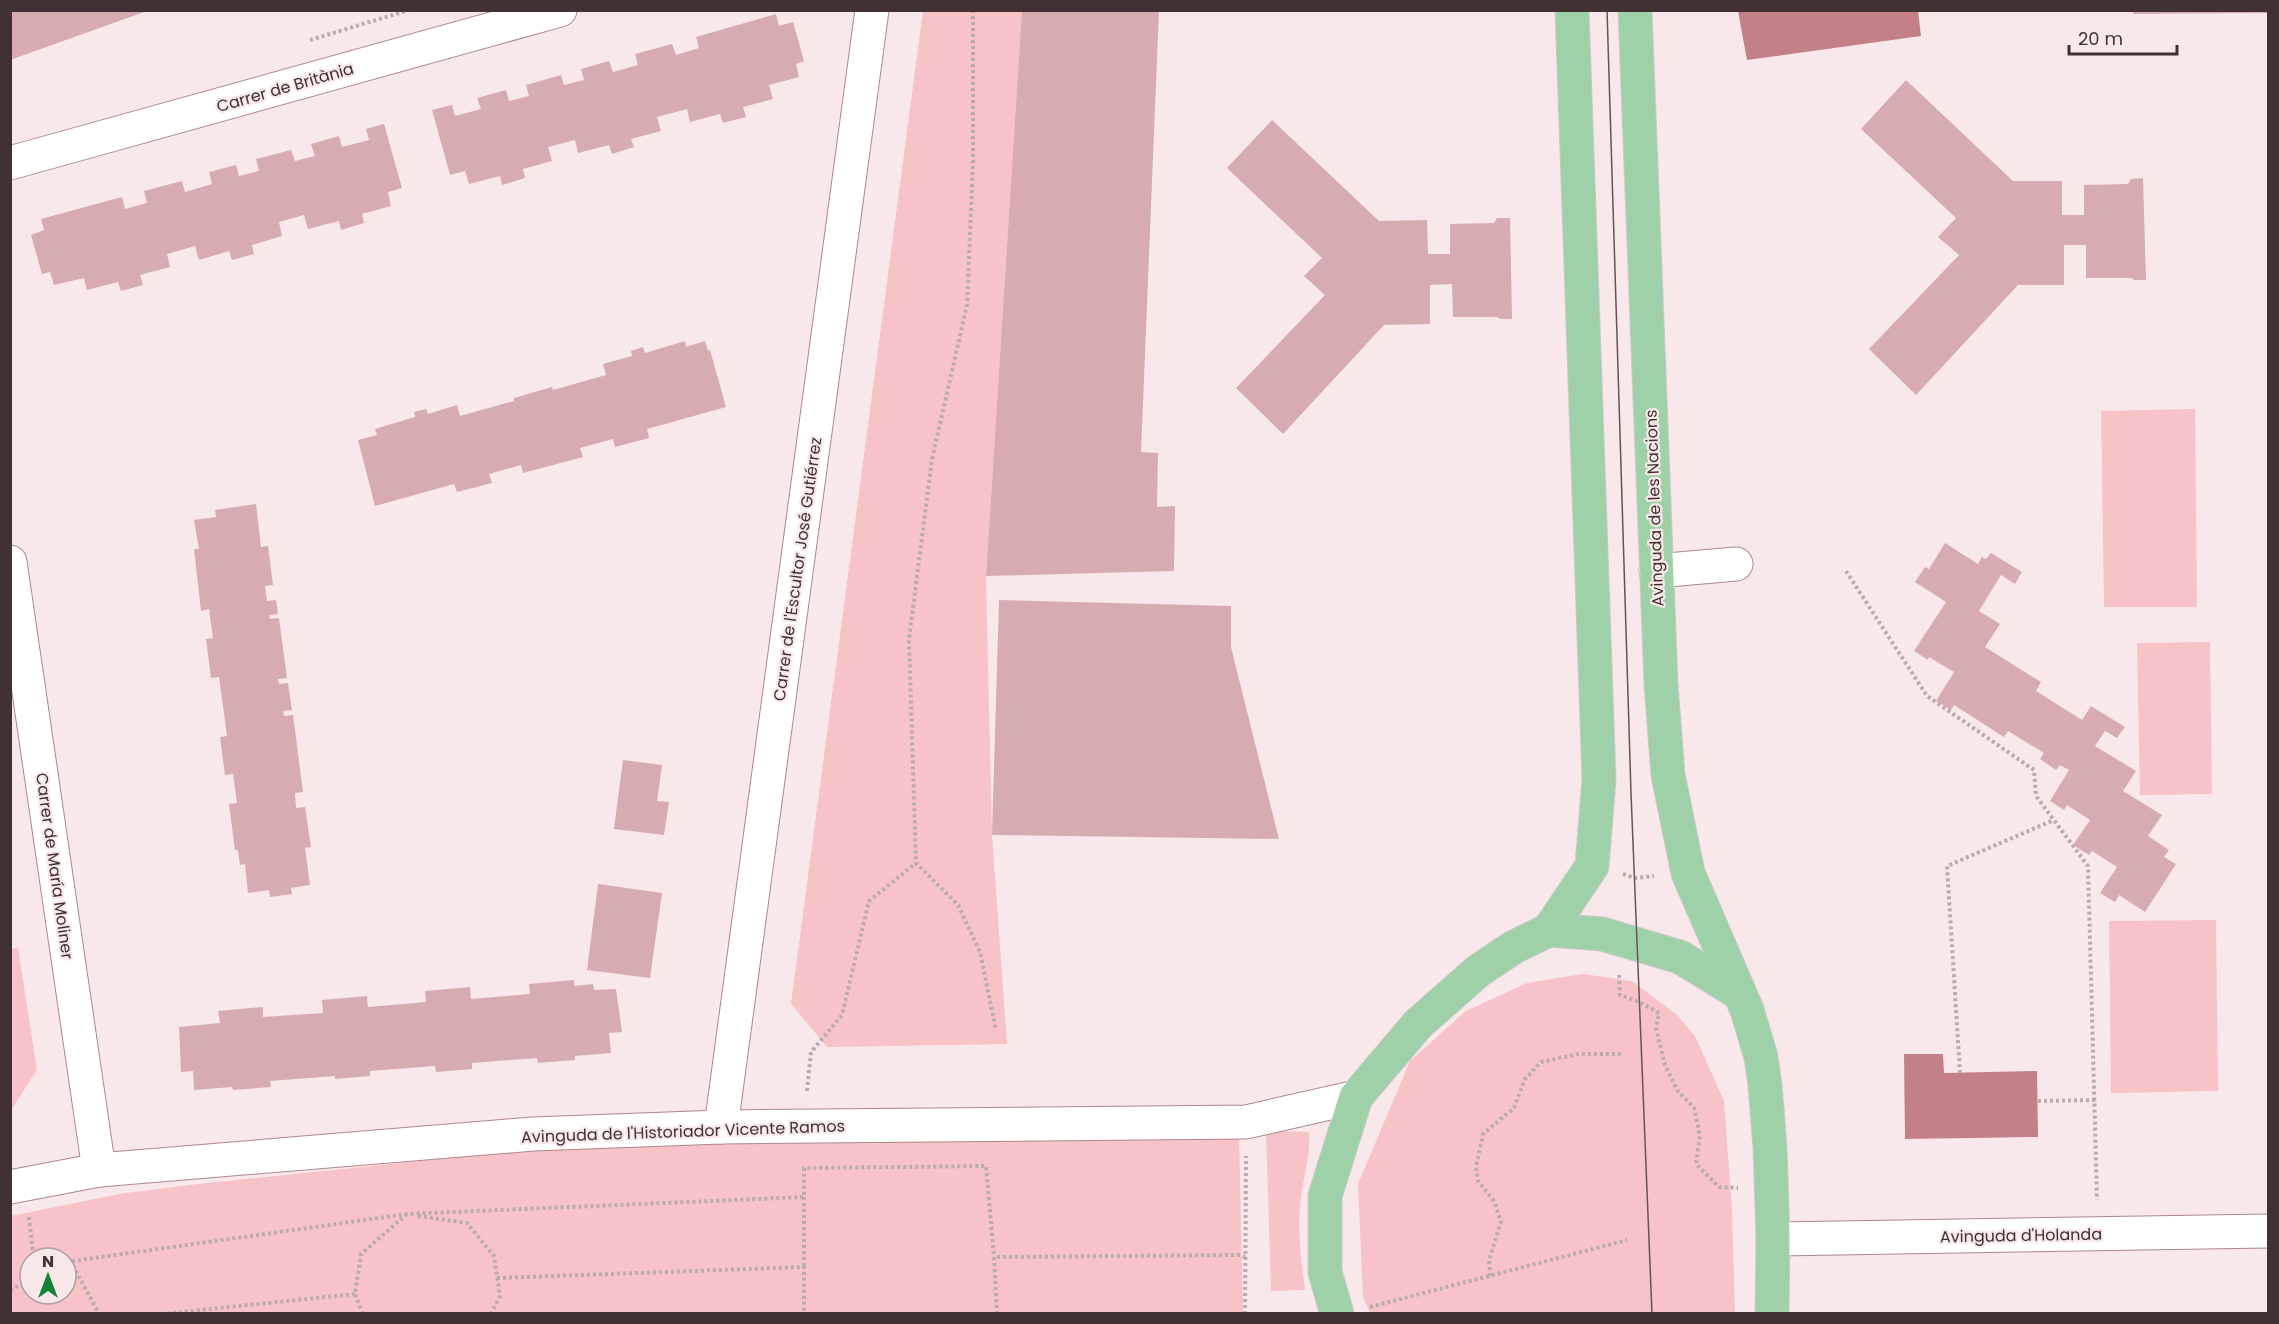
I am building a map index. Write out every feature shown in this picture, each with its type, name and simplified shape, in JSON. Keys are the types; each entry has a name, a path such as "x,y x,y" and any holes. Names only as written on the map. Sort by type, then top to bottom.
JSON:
{"main road":[{"path":"1336,1314 1325,1272 1325,1196 1356,1097 1419,1024 1478,971 1514,947 1549,930 1592,866 1599,779 1572,10"},
{"name":"Avinguda de les Nacions","path":"1635,10 1660,684 1668,776 1688,873 1739,993 1752,1029 1764,1076 1772,1189 1772,1314"},
{"path":"1549,930 1602,934 1680,957 1739,993"}],"street":[{"name":"Carrer de Britània","path":"10,164 560,10"},
{"name":"Carrer de l'Escultor José Gutiérrez","path":"721,1127 872,10"},
{"name":"Carrer de María Moliner","path":"10,562 99,1170"},
{"path":"1656,571 1736,564"},
{"name":"Avinguda de l'Historiador Vicente Ramos","path":"16,1186 99,1170 533,1134 721,1127 1246,1122 1356,1097"},
{"name":"Avinguda d'Holanda","path":"1773,1239 2268,1231"}],"path":[{"path":"973,10 973,162 967,305 932,459 909,639 916,863 958,905 980,952 996,1030"},
{"path":"1846,571 1927,696 2034,770 2036,796 2088,866 2097,1234"},
{"path":"1960,1073 1947,866 2054,820"},
{"path":"802,1126 811,1052 842,1015 868,901 916,863"},
{"path":"1592,866 1635,878 1688,873"},
{"path":"1620,995 1659,1012 1656,1028 1665,1065 1677,1090 1694,1108 1700,1136 1696,1164 1719,1187 1772,1189"},
{"path":"1490,1276 1489,1260 1501,1222 1494,1201 1478,1181 1476,1167 1483,1134 1514,1108 1525,1079 1541,1062 1579,1054 1622,1054"},
{"path":"2038,1101 2095,1100"},
{"path":"1245,1314 1246,1122"},
{"path":"804,1314 804,1168 986,1166 997,1314"},
{"path":"16,1186 28,1213 32,1246"},
{"path":"78,1259 407,1214 804,1197"},
{"path":"363,1314 355,1294 361,1254 407,1214 467,1223 494,1256 500,1296 491,1314"},
{"path":"1368,1308 1627,1240"},
{"path":"994,1257 1240,1255 1245,1257"},
{"path":"497,1278 804,1267"},
{"path":"78,1279 99,1314"},
{"path":"161,1314 355,1294"}],"shaded area":[{"path":"923,11 1022,11 986,576 992,835 1007,1044 827,1047 791,1004"},
{"path":"1738,11 1918,11 1921,36 1747,60"},
{"path":"2195,409 2197,607 2104,607 2101,411"},
{"path":"2210,642 2212,794 2140,795 2137,643"},
{"path":"2216,920 2218,1091 2111,1093 2109,921"},
{"path":"18,948 37,1070 11,1110 10,949"},
{"path":"1583,974 1632,981 1676,1014 1695,1036 1724,1101 1732,1210 1735,1313 1370,1313 1363,1297 1358,1184 1410,1061 1466,1011 1527,983"},
{"path":"1904,1054 1943,1054 1944,1073 2037,1071 2038,1137 1905,1139"},
{"path":"1266,1131 1309,1132 1299,1221 1305,1290 1271,1291"},
{"path":"1239,1133 1243,1313 11,1314 11,1216 119,1194 506,1152 806,1139 1009,1141"}],"building":[{"path":"10,10 147,10 147,11 10,60"},
{"path":"1022,10 1159,10 1141,452 1158,453 1157,507 1175,506 1174,571 986,576"},
{"path":"2133,10 2268,10 2268,13 2133,14"},
{"path":"776,14 779,26 793,22 804,61 796,64 799,77 769,85 773,99 743,107 746,117 723,123 720,114 690,122 687,109 657,117 661,131 631,139 634,147 612,154 609,145 578,153 575,140 548,147 552,161 523,169 525,178 502,185 500,176 469,184 465,171 450,175 432,110 452,105 455,116 481,109 477,98 506,90 509,101 529,96 526,85 561,75 564,85 584,80 581,69 609,61 613,72 638,65 635,54 672,44 676,55 699,48 696,37"},
{"path":"1906,80 2013,181 2062,181 2062,215 2084,215 2084,185 2128,184 2131,179 2143,178 2146,280 2086,278 2086,245 2064,245 2064,285 2018,285 1916,395 1869,349 1959,255 1938,237 1956,218 1861,129"},
{"path":"1272,120 1379,221 1427,220 1428,254 1450,254 1450,224 1494,223 1497,218 1510,218 1512,319 1453,317 1452,284 1430,285 1430,324 1384,325 1283,434 1236,388 1325,295 1304,276 1322,258 1227,168"},
{"path":"384,124 402,188 388,192 391,206 362,214 364,223 341,230 339,221 308,229 304,215 279,222 282,236 252,245 254,254 232,260 229,251 199,260 195,246 167,254 170,267 140,275 143,285 121,291 118,282 87,290 84,278 54,285 50,272 42,274 31,235 44,230 41,219 122,197 125,209 147,203 144,191 182,181 185,192 212,184 209,172 236,165 239,176 259,171 256,159 291,150 295,161 315,156 311,144 339,136 342,147 369,140 366,129"},
{"path":"685,341 686,347 705,341 708,351 710,350 726,407 647,429 649,438 615,447 613,439 580,448 583,457 523,473 521,465 489,474 492,483 457,492 454,484 375,506 358,440 377,435 375,429 415,417 414,412 426,409 428,414 457,405 460,416 514,401 514,398 552,387 553,390 606,375 603,364 632,356 631,351 643,347 645,353"},
{"path":"256,504 261,547 268,546 273,585 265,586 267,601 276,600 278,614 269,615 270,619 279,618 287,678 278,679 279,684 288,683 292,710 283,711 284,716 293,715 303,792 295,793 296,808 305,807 311,847 305,848 310,885 291,888 292,894 270,897 269,890 248,893 245,864 240,865 238,850 235,850 229,804 237,803 233,774 225,775 220,737 227,736 219,677 211,678 206,639 213,638 209,609 201,611 194,549 199,549 194,520 216,517 215,510"},
{"path":"1945,543 1978,564 1982,557 1986,559 1991,553 2022,572 2015,584 2001,575 1979,611 2000,624 1985,647 2041,682 2036,691 2082,720 2091,706 2125,727 2117,738 2105,731 2095,746 2136,771 2123,791 2162,815 2148,836 2169,850 2164,857 2176,864 2145,912 2119,895 2115,902 2100,893 2117,867 2092,851 2089,855 2073,845 2090,820 2067,805 2064,810 2050,801 2069,770 2060,765 2056,770 2040,759 2044,753 2008,731 2004,737 1954,705 1951,710 1936,701 1954,672 1914,651 1946,602 1915,582 1925,567 1929,569"},
{"path":"999,600 1231,606 1231,647 1279,839 992,835"},
{"path":"623,760 662,765 657,801 669,802 664,835 614,829"},
{"path":"598,884 662,893 650,978 587,970"},
{"path":"574,980 574,986 593,984 594,990 616,989 622,1032 609,1033 611,1053 575,1056 575,1060 538,1063 537,1058 472,1063 472,1069 436,1072 435,1066 370,1071 370,1076 270,1081 271,1087 233,1090 232,1087 194,1090 193,1071 181,1072 179,1027 220,1023 218,1011 263,1007 263,1017 323,1013 322,1000 367,996 368,1007 426,1002 425,991 470,987 471,999 530,994 529,984"}],"tram line":[{"path":"1607,10 1631,793 1652,1314"}]}
